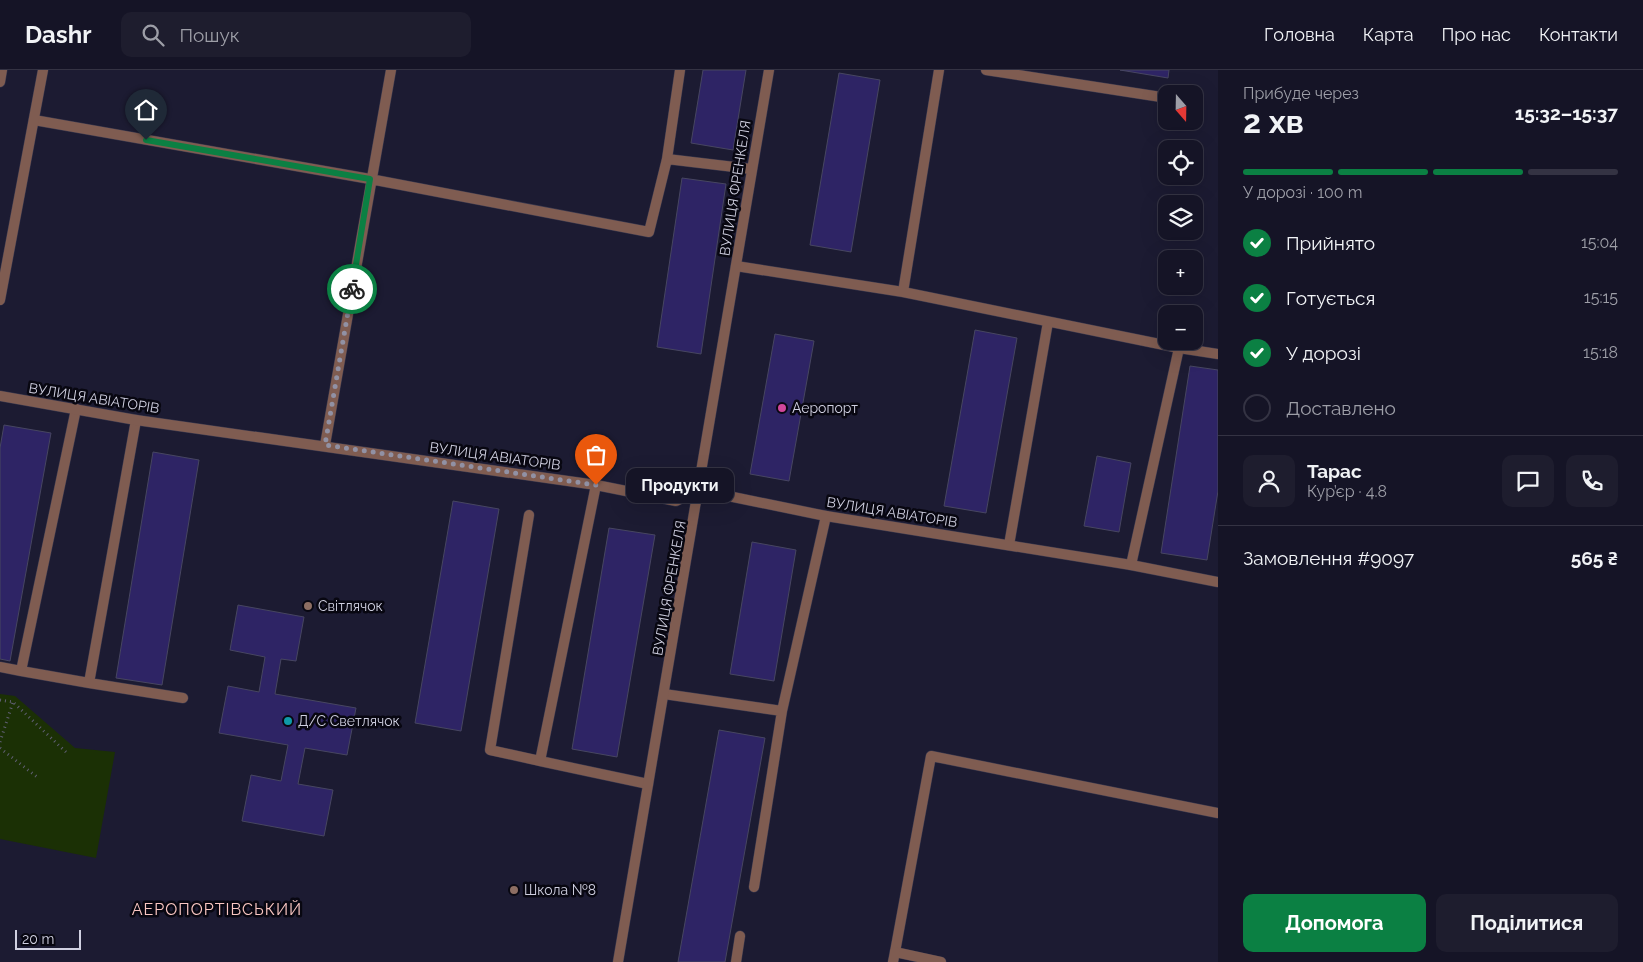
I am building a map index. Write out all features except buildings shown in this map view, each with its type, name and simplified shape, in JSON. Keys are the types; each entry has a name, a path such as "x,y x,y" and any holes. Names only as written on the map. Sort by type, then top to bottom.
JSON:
{"street":[{"path":"0,82 2,70"},
{"path":"0,300 43,70"},
{"path":"325,445 370,179 391,70"},
{"path":"34,120 370,179 648,232 667,159 680,70"},
{"name":"ВУЛИЦЯ ФРЕНКЕЛЯ","path":"618,962 769,70"},
{"path":"903,292 939,70"},
{"path":"986,70 1158,96"},
{"path":"667,159 751,169"},
{"path":"736,266 903,292 1158,344"},
{"path":"1008,545 1048,322"},
{"path":"1131,565 1179,350"},
{"path":"1192,350 1218,354"},
{"name":"ВУЛИЦЯ АВІАТОРІВ","path":"0,396 136,420 325,445 596,485 676,501 699,490 826,516 1131,565 1218,582"},
{"path":"21,671 76,409"},
{"path":"89,682 136,420"},
{"path":"540,761 596,485"},
{"path":"529,515 490,750 648,784"},
{"path":"754,887 782,712 826,516"},
{"path":"0,667 183,698"},
{"path":"664,694 782,712"},
{"path":"941,962 894,957 931,756 1218,812"},
{"path":"736,962 740,936"}],"path":[{"path":"0,700 13,702 67,753"},
{"path":"0,742 13,702"},
{"path":"0,748 37,777"}],"green space":[{"path":"0,694 15,696 75,748 115,752 96,858 0,839"}],"way so far":[{"path":"352,289 325,445 596,485"}],"place":[{"name":"Аеропорт","path":"782,408"},
{"name":"Продукти","path":"596,485"},
{"name":"Світлячок","path":"308,606"},
{"name":"Д/С Светлячок","path":"288,721"},
{"name":"Школа №8","path":"514,890"}],"district":[{"name":"АЕРОПОРТІВСЬКИЙ","path":"217,909"}],"route":[{"path":"146,140 370,179 352,289"}]}
